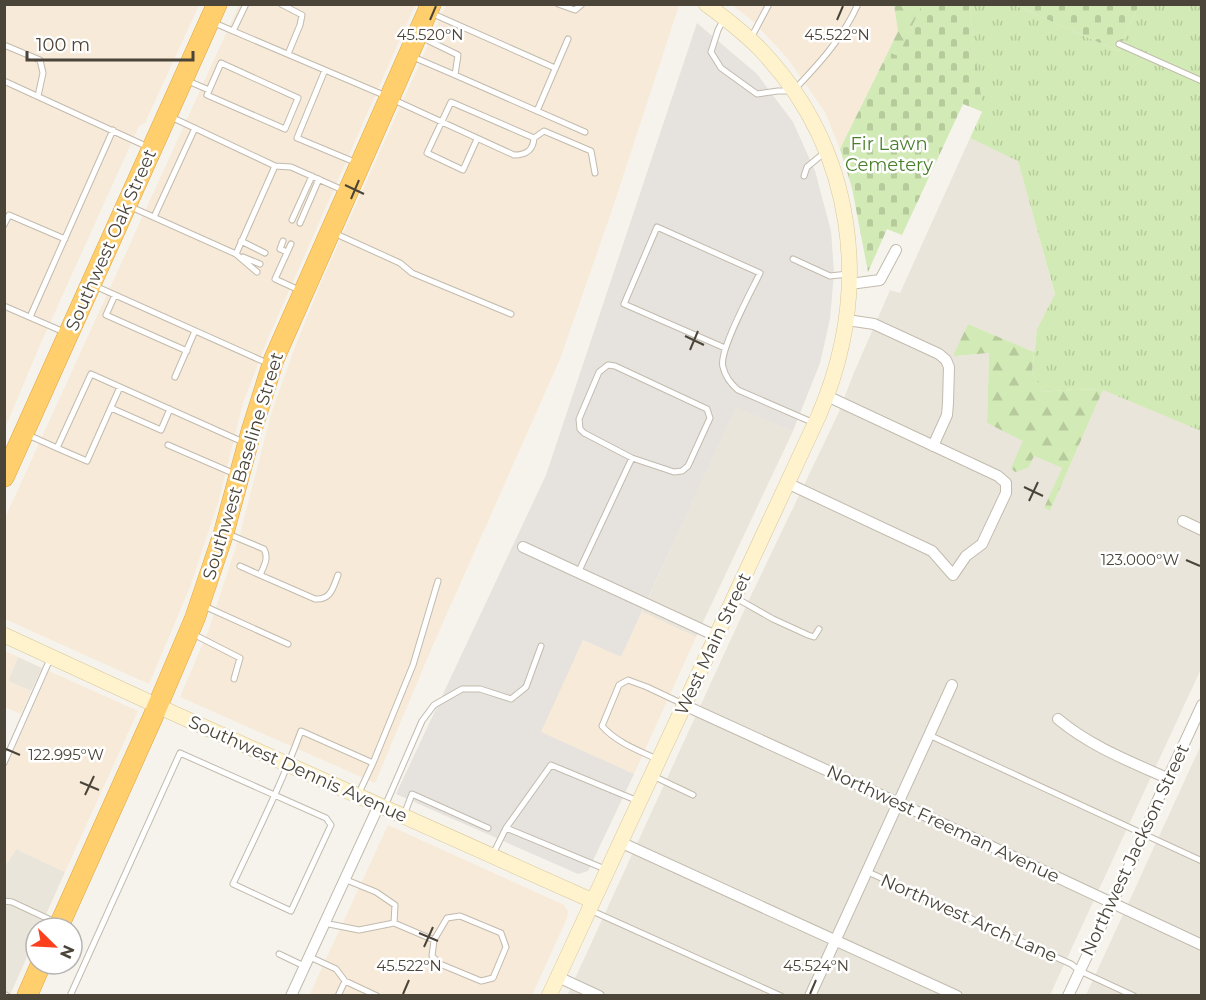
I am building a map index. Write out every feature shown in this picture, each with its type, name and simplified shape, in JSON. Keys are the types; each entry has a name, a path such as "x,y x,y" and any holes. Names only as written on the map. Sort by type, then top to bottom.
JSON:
{"highway":[{"name":"Southwest Baseline Street","path":"63,916 158,706 200,604 224,532 247,444 272,365 302,292 429,8"},
{"name":"Southwest Oak Street","path":"7,465 24,433 214,13"},
{"path":"27,996 36,976"}],"street":[{"name":"West Main Street","path":"549,996 827,396 838,366 847,320 850,279 844,214 838,186 826,152 809,117 776,67 750,40 706,4"},
{"path":"850,279 880,280 896,250"},
{"path":"847,320 874,324 939,354 946,360 949,367 946,415 933,446"},
{"path":"787,483 932,551 953,576 966,555 982,544 1006,493 1006,483 998,476 827,396"},
{"path":"1183,521 1202,530"},
{"path":"523,547 716,636"},
{"name":"Southwest Dennis Avenue","path":"4,635 493,856 591,905"},
{"path":"810,996 952,685"},
{"name":"Northwest Freeman Avenue","path":"684,705 1202,945"},
{"name":"Northwest Jackson Street","path":"1068,996 1202,705"},
{"path":"1058,719 1076,734 1097,746 1167,778"},
{"path":"291,996 344,879 382,806"},
{"path":"620,842 957,996"},
{"path":"558,977 599,996"}],"lane":[{"path":"234,31 246,4"},
{"path":"281,4 302,15 288,54"},
{"path":"558,4 575,10 582,4"},
{"path":"750,40 768,4"},
{"path":"725,18 718,30 711,52 721,68 757,94 778,91 794,92 826,56 852,18 858,4"},
{"path":"429,8 555,68"},
{"path":"214,13 234,31 514,155 530,151 534,138 543,131 591,151 596,173"},
{"path":"417,35 458,55 455,75"},
{"path":"537,111 568,39"},
{"path":"1119,44 1202,81"},
{"path":"4,45 40,60 43,73 38,96"},
{"path":"408,55 585,132"},
{"path":"221,63 298,98 285,129 207,95 209,90 221,63"},
{"path":"325,70 297,138 359,164"},
{"path":"183,80 209,90"},
{"path":"4,81 152,149"},
{"path":"477,139 463,170 427,153 452,102 534,138"},
{"path":"291,115 304,120"},
{"path":"167,116 275,166 291,167 347,192"},
{"path":"154,218 195,128"},
{"path":"30,317 113,130"},
{"path":"804,176 807,167 826,152"},
{"path":"236,254 275,166"},
{"path":"292,220 312,176"},
{"path":"300,223 319,179"},
{"path":"127,205 260,264"},
{"path":"4,225 9,215 65,238"},
{"path":"725,348 624,303 657,227 760,273 725,348 722,366 730,383 738,390 815,423"},
{"path":"329,231 400,262 412,273 511,314"},
{"path":"241,241 265,253"},
{"path":"283,241 280,249 287,252"},
{"path":"275,279 291,244"},
{"path":"236,254 256,272"},
{"path":"276,258 283,261"},
{"path":"793,259 830,276 850,279"},
{"path":"271,269 278,272"},
{"path":"268,277 302,292"},
{"path":"91,284 272,365"},
{"path":"115,295 106,315 187,351"},
{"path":"4,306 68,334"},
{"path":"175,377 195,331"},
{"path":"608,365 615,366 707,409 710,413 710,418 687,466 682,471 674,472 632,458 584,433 579,424 599,372 608,365"},
{"path":"57,448 91,374 247,444"},
{"path":"24,433 87,461 120,387"},
{"path":"111,408 160,430 170,409"},
{"path":"168,445 239,476"},
{"path":"578,573 632,458"},
{"path":"224,532 264,549 267,554 260,575"},
{"path":"240,566 315,599 324,600 338,575"},
{"path":"358,796 412,665 438,581"},
{"path":"734,597 772,619 808,635 814,637 819,629"},
{"path":"200,604 288,644"},
{"path":"188,632 240,658 234,679"},
{"path":"382,806 422,721 434,705 462,689 480,689 511,699 526,687 541,646"},
{"path":"4,763 51,657"},
{"path":"658,759 626,745 602,726 619,685 628,680 684,705"},
{"path":"70,996 180,753 274,796 326,818 331,825 291,910 233,884 274,796 288,765 301,730 373,763"},
{"path":"929,735 1202,861"},
{"path":"493,856 506,828 551,765 639,801"},
{"path":"651,776 693,795"},
{"path":"403,816 412,794 488,828"},
{"path":"506,828 607,870"},
{"name":"Northwest Arch Lane","path":"868,872 1071,964 1080,971 1134,996"},
{"path":"344,879 376,892 395,905 394,923"},
{"path":"4,901 12,902 39,916"},
{"path":"591,905 781,996"},
{"path":"460,916 501,933 506,947 493,978 481,981 440,964 432,956 434,940 447,918 460,916"},
{"path":"324,923 359,930 394,923 434,940"},
{"path":"279,954 336,969 345,981 376,996"},
{"path":"338,996 345,981"}],"shaded area":[{"path":"5,5 199,5 145,123 139,126 5,428"},
{"path":"239,5 415,5 266,343 243,403 218,503 190,587 149,684 5,619 5,518"},
{"path":"446,5 679,5 612,210 560,359 430,652 375,783 180,697 209,629 240,534 272,411 295,347 323,278"},
{"path":"732,5 894,5 898,31 840,149 825,112 788,59 754,22"},
{"path":"697,23 757,74 793,122 815,171 831,231 834,273 830,319 820,363 793,431 736,407 621,657 583,640 541,732 634,774 588,871 578,874 396,794 546,475"},
{"path":"970,138 1018,160 1055,295 1037,329 1034,352 968,324 955,356 989,353 987,423 1023,440 1034,456 1062,468 1045,509 1050,511 1103,390 1202,431 1201,669 1050,995 567,996 748,602 838,414 890,290 900,293"},
{"path":"736,406 793,431 696,637 642,612"},
{"path":"642,612 696,637 634,774 540,732 583,640 621,657"},
{"path":"5,651 18,657 8,681 31,691 21,714 5,707"},
{"path":"18,657 42,668 31,691 8,681"},
{"path":"49,671 138,711 65,872 16,849 5,866 5,770"},
{"path":"1201,745 1201,995 1086,995"},
{"path":"388,825 564,905 568,911 567,918 532,995 309,996"},
{"path":"16,849 65,872 45,916 24,916 24,964 10,995 5,995 5,866"}],"green space":[{"path":"894,5 922,5 898,57 888,52 898,31"},
{"name":"Fir Lawn Cemetery","path":"922,5 969,5 983,112 963,104 902,235 887,229 868,272 852,188 840,149 888,52 898,56"},
{"path":"969,5 1015,5 1118,51 1139,5 1201,5 1201,431 1103,390 1075,389 1043,392 1032,372 1037,329 1055,294 1018,161 970,138 982,112"},
{"path":"1015,5 1139,5 1118,51"},
{"path":"968,324 1034,352 1032,372 1043,392 1075,389 1103,390 1050,511 1044,508 1062,468 1034,456 1028,468 1015,472 1011,468 1023,441 987,423 989,353 955,356 954,354"}]}
